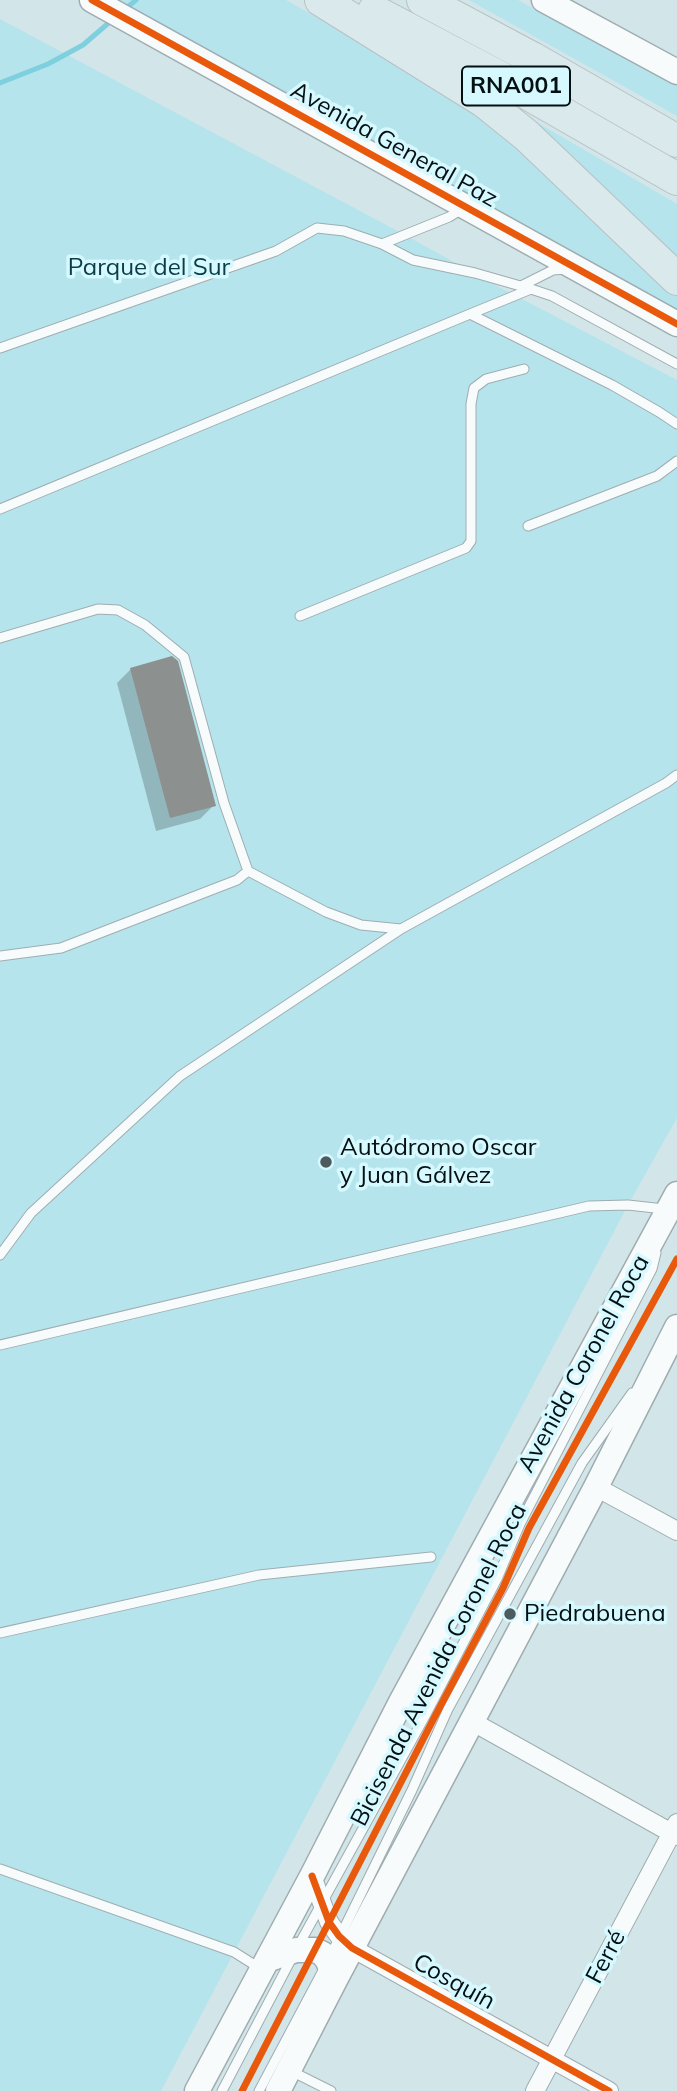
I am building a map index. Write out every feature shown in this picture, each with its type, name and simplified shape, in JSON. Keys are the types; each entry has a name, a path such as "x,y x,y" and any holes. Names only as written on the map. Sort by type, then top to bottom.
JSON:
{"highway":[{"path":"321,0 485,102 536,144 677,279"},
{"name":"RNA001","path":"351,0 499,76 677,179"},
{"name":"RNA001","path":"423,0 532,58 677,141"}],"main road":[{"name":"Avenida General Paz","path":"92,0 677,324"},
{"path":"544,0 571,6 677,72"},
{"name":"Avenida Coronel Roca","path":"197,2091 401,1702 674,1206"},
{"path":"284,2081 331,1970 472,1721 596,1487 673,1334"},
{"path":"265,1965 296,1950 315,1950 323,1954 331,1970"}],"street":[{"path":"596,1487 677,1531"},
{"path":"472,1721 675,1831"},
{"name":"Ferré","path":"536,2091 675,1831"},
{"path":"312,1876 330,1922 346,1942"},
{"name":"Cosquín","path":"346,1942 609,2091"}],"lane":[{"path":"382,244 449,217 466,206"},
{"path":"0,348 276,250 317,228 344,231 382,244 413,260 475,273 552,296 677,364"},
{"path":"521,286 553,270 577,268"},
{"path":"0,509 531,289"},
{"path":"470,314 612,385 677,424"},
{"path":"300,616 466,548 471,541 471,404 474,388 486,379 524,369"},
{"path":"528,526 657,477 677,461"},
{"path":"0,638 98,609 118,610 145,625 184,657 224,803 248,871 326,912 361,925 401,929"},
{"path":"0,1255 31,1213 180,1076 401,929 677,775"},
{"path":"0,956 61,948 237,880 248,871"},
{"path":"0,1345 589,1206 674,1206 652,1269 520,1524 497,1579 222,2091"},
{"path":"346,1942 440,1724 582,1463 673,1334"},
{"path":"0,1633 259,1575 431,1557"},
{"path":"0,1868 265,1965"},
{"path":"260,2091 331,1970"},
{"path":"284,2081 331,2091"}],"green space":[{"path":"101,0 286,0 428,80 515,143 677,293 677,313"},
{"path":"469,0 518,0 677,86 677,116"},
{"name":"Autódromo Oscar y Juan Gálvez","path":"0,19 677,380 677,1118 628,1205 161,2091 0,2091"},
{"path":"509,106 677,204 677,272"}],"building":[{"path":"172,656 178,661 216,806 170,818 130,668"}],"waterway":[{"path":"125,9 136,0"},
{"path":"0,83 48,64 83,45 112,20"}],"cycle path":[{"path":"92,0 677,324"},
{"name":"Bicisenda Avenida Coronel Roca","path":"242,2091 503,1588 529,1528 677,1259"},
{"path":"312,1876 329,1922 352,1948 609,2091"}],"place":[{"name":"Autódromo Oscar y Juan Gálvez","path":"326,1162"},
{"name":"Piedrabuena","path":"510,1614"}],"park label":[{"name":"Parque del Sur","path":"149,268"}]}
